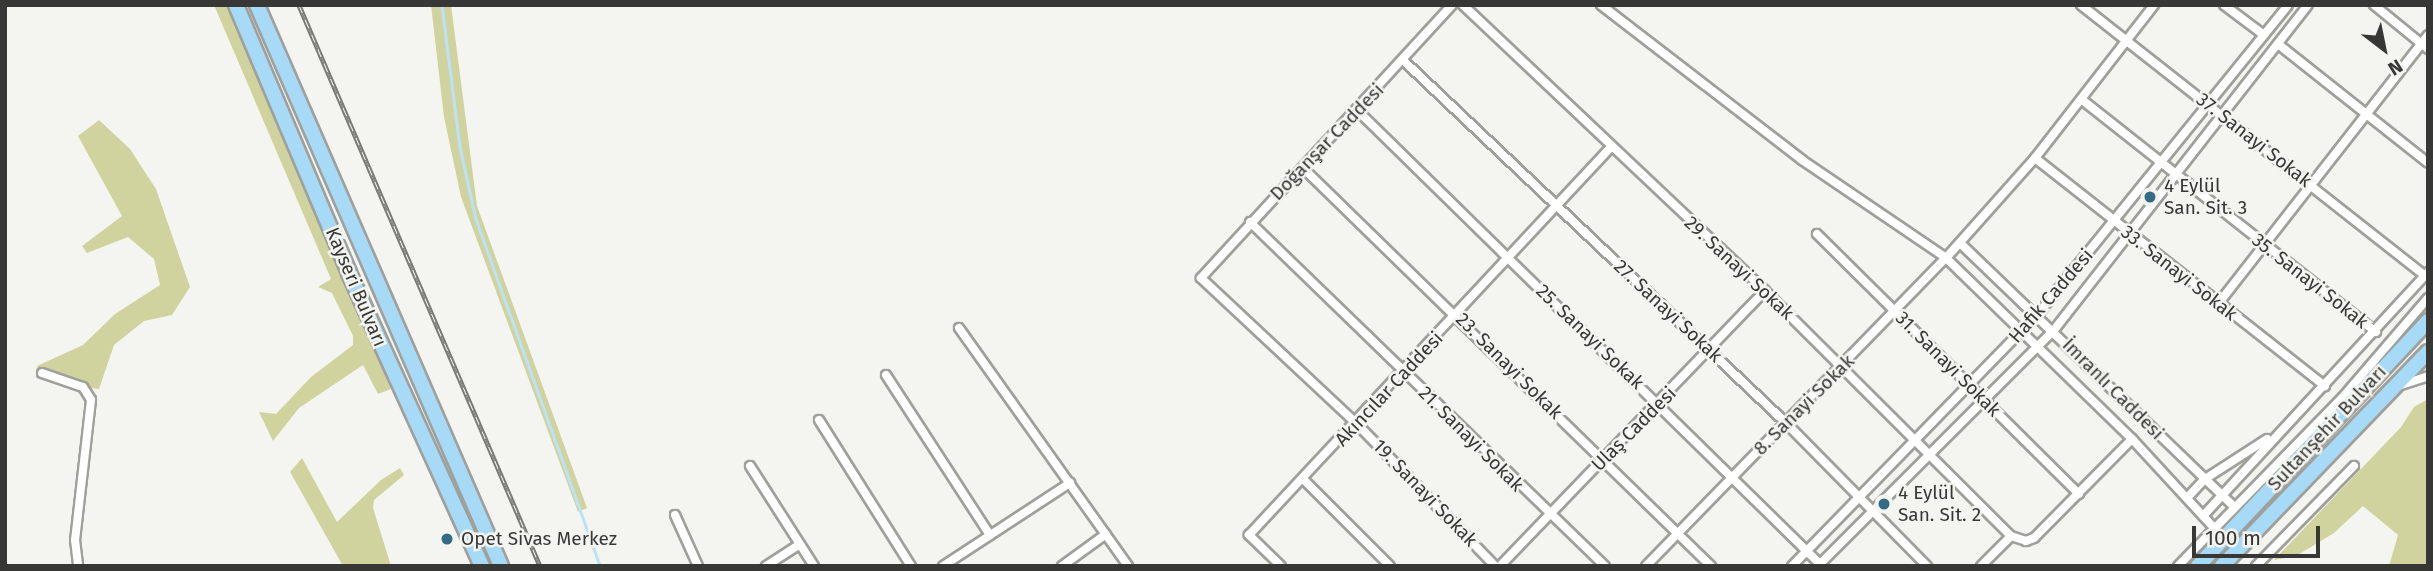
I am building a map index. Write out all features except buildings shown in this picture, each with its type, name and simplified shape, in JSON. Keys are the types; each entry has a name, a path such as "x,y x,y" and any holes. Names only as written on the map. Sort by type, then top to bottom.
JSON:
{"highway":[{"name":"Kayseri Bulvarı","path":"236,5 349,273 482,566"},
{"name":"Kayseri Bulvarı","path":"257,5 501,566"},
{"name":"Sultanşehir Bulvarı","path":"2198,566 2428,321"},
{"name":"Sultanşehir Bulvarı","path":"2222,566 2428,352"}],"street":[{"name":"Doğanşar Caddesi","path":"1201,278 1250,222 1304,169 1404,61 1452,5"},
{"name":"29. Sanayi Sokak","path":"1463,5 1765,291 2011,536"},
{"name":"İmranlı Caddesi","path":"1601,5 1802,160 1946,258 2132,439 2214,528"},
{"name":"37. Sanayi Sokak","path":"2081,5 2426,274"},
{"name":"8. Sanayi Sokak","path":"1646,566 1960,243 2035,158 2154,5"},
{"path":"2224,5 2264,35"},
{"name":"Hafik Caddesi","path":"1792,566 2038,314 2288,5"},
{"name":"Hafik Caddesi","path":"1820,565 1982,398 2054,330 2308,5"},
{"path":"2374,5 2424,46"},
{"path":"2218,304 2366,115 2424,46 2428,35"},
{"path":"2278,44 2428,163"},
{"name":"27. Sanayi Sokak","path":"1404,61 1786,423 1927,566"},
{"name":"35. Sanayi Sokak","path":"2081,99 2376,332"},
{"name":"25. Sanayi Sokak","path":"1357,110 1734,476 1820,565"},
{"name":"Akıncılar Caddesi","path":"1281,566 1249,535 1404,373 1611,147"},
{"name":"33. Sanayi Sokak","path":"2035,158 2325,386"},
{"name":"23. Sanayi Sokak","path":"1304,169 1458,315 1711,566"},
{"name":"21. Sanayi Sokak","path":"1250,222 1548,515 1605,566"},
{"name":"31. Sanayi Sokak","path":"1817,234 2079,494"},
{"name":"İmranlı Caddesi","path":"1960,243 2038,314 2234,507"},
{"path":"2203,516 2276,433 2376,332 2426,274"},
{"name":"19. Sanayi Sokak","path":"1201,278 1356,423 1498,566"},
{"name":"Ulaş Caddesi","path":"1498,566 1660,404 1765,291"},
{"path":"2178,566 2342,398 2428,298"},
{"path":"959,328 1128,566"},
{"path":"42,373 83,387 91,400 75,540 78,566"},
{"path":"886,374 990,535"},
{"path":"2396,387 2428,376"},
{"path":"819,420 911,566"},
{"path":"2187,498 2205,479 2276,433"},
{"path":"1981,566 2011,536 2026,541 2034,538 2132,439"},
{"path":"750,466 814,566"},
{"path":"2256,566 2354,466"},
{"path":"1303,479 1390,566"},
{"path":"943,566 1070,483"},
{"path":"675,515 698,566"},
{"path":"1062,566 1106,534"},
{"path":"766,566 800,544"}],"green space":[{"path":"214,5 229,5 391,389 378,394 363,365 299,408 273,441 259,412 276,414 311,377 353,345 353,336 332,293 318,287 331,279"},
{"path":"431,5 451,5 477,206 587,508 578,512 461,197 444,117"},
{"path":"99,120 130,149 156,189 190,287 172,315 144,321 114,345 99,389 44,379 37,366 83,345 115,314 160,285 154,259 128,237 87,253 82,246 122,216 78,136"},
{"path":"2428,399 2428,566 2389,566 2398,535 2363,506 2334,533 2296,556 2274,560 2401,427 2414,407"},
{"path":"302,458 337,522 381,480 400,468 404,475 374,500 373,508 391,566 343,566 290,472"}],"waterway":[{"path":"442,5 460,147 476,219 600,566"}],"railway":[{"path":"299,5 540,566"}],"place":[{"name":"4 Eylül San. Sit. 3","path":"2150,197"},
{"name":"4 Eylül San. Sit. 2","path":"1884,504"},
{"name":"Opet Sivas Merkez","path":"447,539"}]}
